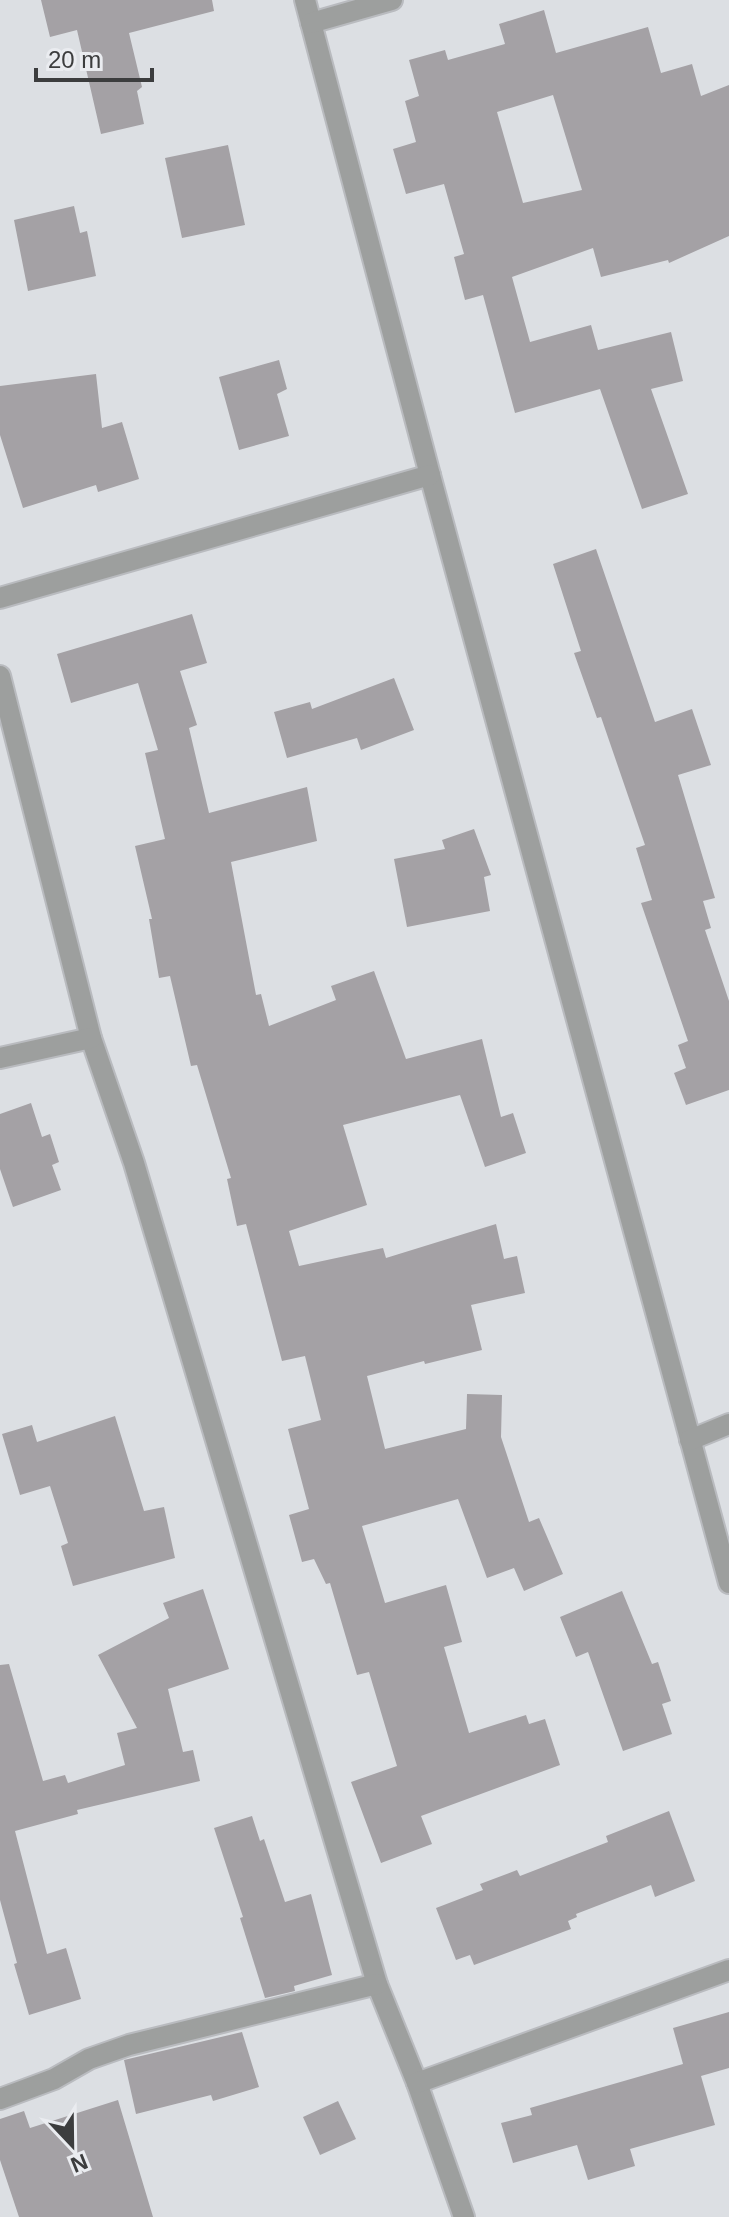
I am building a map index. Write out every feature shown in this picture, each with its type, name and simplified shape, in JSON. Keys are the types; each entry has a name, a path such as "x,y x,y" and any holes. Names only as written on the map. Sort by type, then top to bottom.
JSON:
{"street":[{"path":"305,0 729,1583"},
{"path":"311,23 392,0"},
{"path":"0,598 430,475"},
{"path":"0,676 91,1038 134,1163 377,1984 417,2083 464,2217"},
{"path":"0,1058 91,1038"},
{"path":"690,1440 729,1424"},
{"path":"417,2083 729,1970"},
{"path":"0,2099 54,2079 89,2059 129,2045 377,1984"}],"building":[{"path":"41,0 212,0 214,11 129,33 142,87 137,91 144,124 101,134 77,30 50,37"},
{"path":"544,10 556,53 648,27 661,73 692,64 701,96 729,85 729,236 669,263 668,260 601,277 593,248 512,277 530,342 591,325 598,350 671,332 683,381 651,389 688,494 642,509 600,389 515,413 483,295 465,300 454,257 464,254 444,184 406,194 393,149 416,142 405,101 419,96 409,60 445,50 448,60 505,44 499,24","holes":["553,95 582,190 523,203 497,112"]},
{"path":"228,145 245,225 182,238 165,158"},
{"path":"74,206 80,233 87,231 96,276 28,291 14,220"},
{"path":"279,360 287,389 277,394 289,436 239,450 219,377"},
{"path":"96,374 102,428 122,422 139,479 98,492 96,485 23,508 0,435 0,386"},
{"path":"596,549 655,722 692,709 711,765 678,775 715,898 703,901 711,928 705,930 729,1001 729,1090 686,1105 674,1073 686,1068 678,1045 688,1041 641,903 652,900 636,848 645,845 601,717 597,718 574,653 581,651 553,564"},
{"path":"192,614 207,663 180,671 197,725 189,728 209,813 307,787 317,841 231,862 256,995 261,994 269,1026 336,1000 331,986 374,971 406,1059 482,1039 501,1117 513,1113 526,1153 485,1167 460,1095 343,1125 367,1205 289,1231 299,1266 383,1248 386,1258 496,1224 504,1259 517,1256 525,1293 471,1305 482,1350 367,1376 385,1449 466,1429 467,1394 502,1395 501,1437 529,1522 539,1518 563,1574 524,1591 514,1568 487,1578 458,1499 362,1526 385,1603 446,1585 462,1642 444,1647 469,1733 526,1715 529,1724 545,1719 560,1765 421,1816 432,1844 381,1863 351,1782 397,1766 369,1672 357,1675 330,1583 326,1584 314,1559 302,1562 289,1515 309,1509 288,1429 321,1420 305,1356 282,1361 246,1224 237,1226 227,1179 231,1178 197,1065 191,1066 170,976 159,978 149,919 152,919 135,846 165,839 145,753 158,750 138,683 71,703 57,654"},
{"path":"394,678 414,730 361,750 357,738 287,758 274,712 310,702 312,709"},
{"path":"474,829 491,875 484,877 490,911 407,927 394,859 445,849 442,840"},
{"path":"31,1103 42,1137 50,1134 59,1162 52,1165 61,1190 13,1207 0,1169 0,1114"},
{"path":"115,1416 144,1511 164,1507 175,1558 73,1586 61,1546 68,1543 50,1486 20,1495 2,1434 32,1425 37,1442"},
{"path":"203,1589 229,1669 168,1689 183,1752 193,1750 200,1781 77,1810 78,1814 15,1831 47,1954 66,1948 81,1999 29,2015 0,1900 0,1665 9,1664 43,1781 65,1775 68,1783 125,1765 117,1733 137,1728 98,1655 169,1618 163,1603"},
{"path":"622,1591 652,1664 658,1662 671,1701 662,1704 672,1734 623,1751 588,1652 576,1657 560,1617"},
{"path":"669,1811 695,1881 655,1897 651,1885 576,1914 577,1917 568,1921 571,1929 474,1965 470,1955 456,1960 436,1908 483,1890 480,1884 517,1870 520,1876 608,1842 606,1836"},
{"path":"252,1816 260,1841 264,1839 285,1902 311,1894 332,1975 294,1986 295,1991 265,1998 214,1828"},
{"path":"729,2012 729,2068 701,2076 715,2125 630,2149 635,2166 588,2180 577,2145 513,2163 501,2123 532,2115 530,2108 683,2064 673,2028"},
{"path":"242,2032 259,2087 213,2101 211,2095 136,2114 124,2060"},
{"path":"118,2100 153,2217 19,2217 0,2160 0,2119 24,2111 30,2128"},
{"path":"338,2101 356,2139 320,2155 303,2117"}]}
